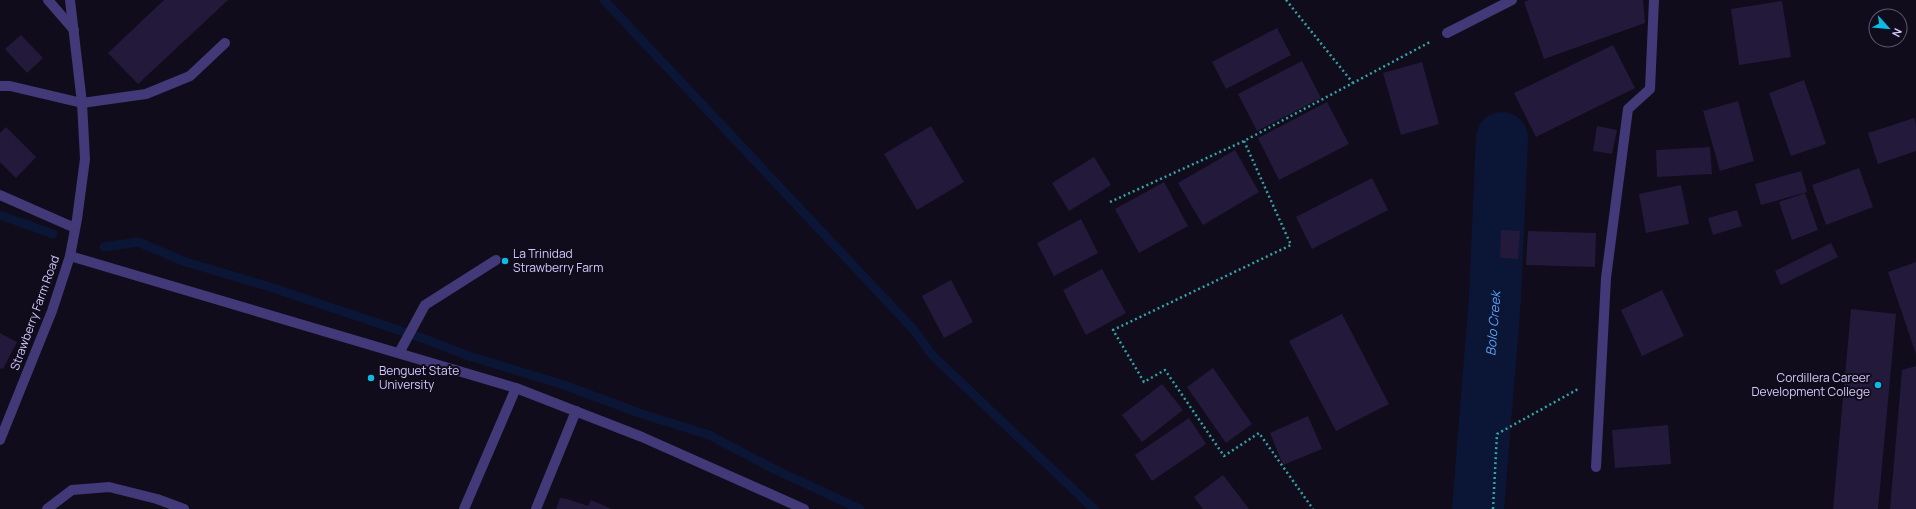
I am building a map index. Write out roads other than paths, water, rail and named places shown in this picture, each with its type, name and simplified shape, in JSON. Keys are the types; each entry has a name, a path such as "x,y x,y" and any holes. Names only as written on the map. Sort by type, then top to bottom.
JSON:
{"street":[{"path":"48,0 74,30"},
{"name":"Strawberry Farm Road","path":"0,438 52,311 70,256 75,228 86,158 82,103 70,0"},
{"path":"1447,33 1512,0"},
{"path":"1596,467 1606,278 1628,109 1650,89 1654,0"},
{"path":"0,86 10,86 82,103 146,94 190,76 225,43"},
{"path":"0,194 75,228"},
{"path":"70,256 516,388 642,438 804,509"},
{"path":"399,353 425,305 496,260"},
{"path":"464,509 516,388"},
{"path":"536,509 576,412"},
{"path":"47,509 72,490 109,487 157,499 184,509"}],"waterway":[{"path":"604,0 913,329 933,356 1094,509"},
{"name":"Bolo Creek","path":"1478,509 1495,298 1502,138"},
{"path":"0,215 53,234"},
{"path":"104,247 138,242 186,262 273,288 419,337 469,356 564,385 639,413 709,435 776,470 860,509"}],"place":[{"name":"La Trinidad Strawberry Farm","path":"505,261"},
{"name":"Benguet State University","path":"371,378"},
{"name":"Cordillera Career Development College","path":"1878,385"}]}
